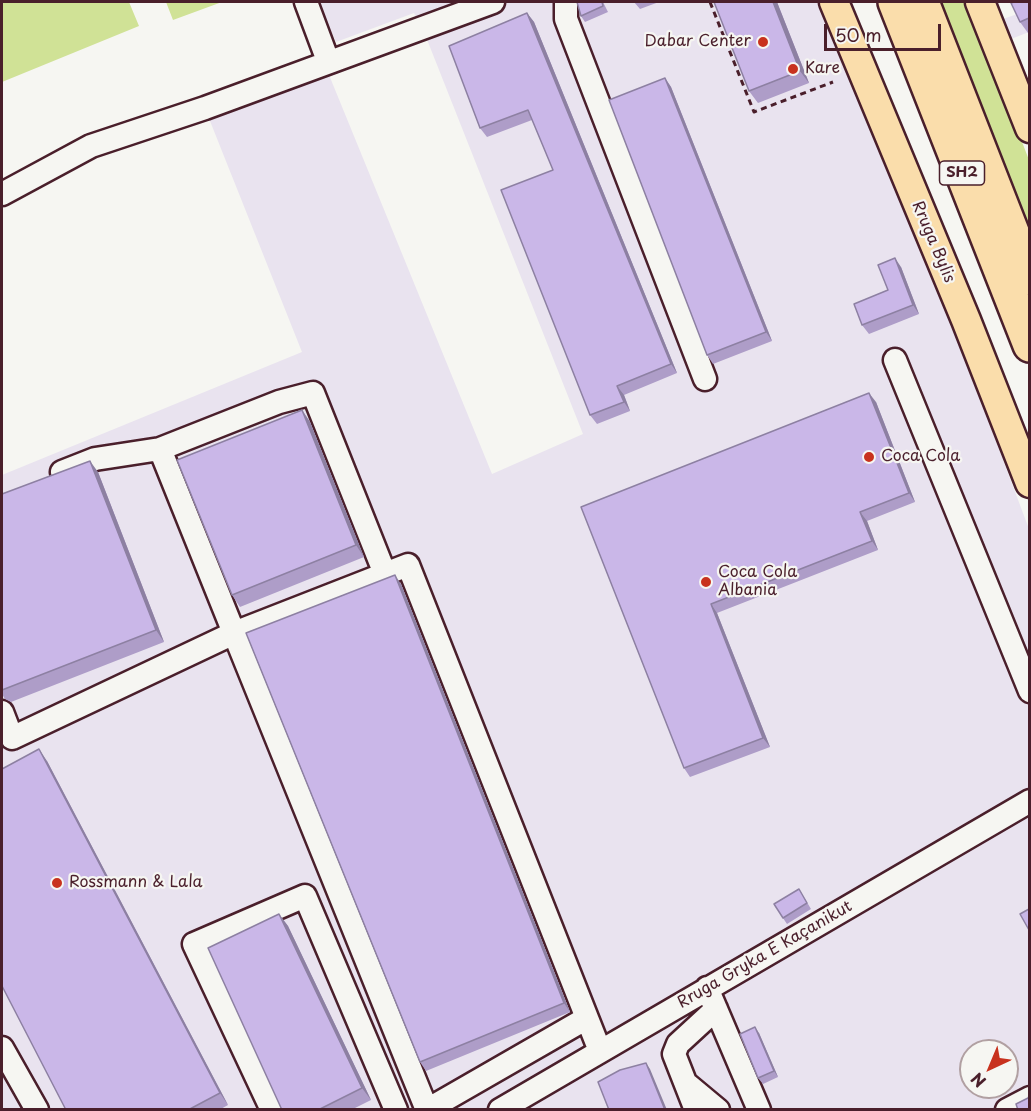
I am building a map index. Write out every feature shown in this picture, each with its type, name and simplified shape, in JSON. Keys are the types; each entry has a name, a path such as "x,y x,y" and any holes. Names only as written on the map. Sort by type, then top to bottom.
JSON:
{"highway":[{"name":"SH2","path":"895,2 1029,345"},
{"name":"SH2","path":"922,2 1029,278"}],"main road":[{"name":"Rruga Bylis","path":"834,2 966,320 1029,483"},
{"path":"980,2 1008,52 1029,128"}],"street":[{"path":"306,2 328,61"},
{"path":"2,194 92,146 493,2"},
{"path":"566,2 566,19 705,379"},
{"path":"895,360 1029,691"},
{"path":"43,479 95,459 160,449 279,402 313,393 385,574"},
{"path":"160,449 427,1110 587,1018"},
{"path":"2,712 7,740 234,633 408,565 600,1051"},
{"name":"Rruga Gryka E Kaçanikut","path":"500,1110 1029,801"},
{"path":"272,1110 194,944 305,896 396,1110"},
{"path":"707,988 759,1110"},
{"path":"696,1110 674,1054 678,1044 716,1009"},
{"path":"2,1048 37,1110"},
{"path":"684,1082 718,1110"},
{"path":"1007,1110 1029,1098"}],"path":[{"path":"710,2 754,112 833,82"}],"shaded area":[{"path":"318,2 823,2 946,308 1029,529 1029,1109 37,1109 2,1048 2,475 302,352 208,116 327,70 492,474 583,434 426,37 414,13 336,42"},
{"path":"1029,10 1029,32 1011,39 1003,19"},
{"path":"2,1066 27,1109 2,1109"}],"green space":[{"path":"2,2 129,2 139,26 2,82"},
{"path":"166,2 222,2 173,20"},
{"path":"933,2 968,2 1029,160 1029,250"}],"building":[{"path":"577,2 602,2 603,6 581,16"},
{"name":"Dabar Center","path":"714,2 773,2 800,71 749,91"},
{"path":"1029,2 1029,18 1020,22 1011,3"},
{"path":"527,13 671,364 617,386 624,402 590,415 501,190 553,170 528,110 480,128 449,46"},
{"path":"665,78 766,332 707,355 609,100"},
{"path":"895,258 913,305 862,325 854,304 888,290 878,265"},
{"name":"Coca Cola Albania","path":"869,393 909,493 860,512 872,541 711,604 763,738 684,768 581,507"},
{"path":"302,410 356,545 232,595 177,460"},
{"path":"90,461 156,630 2,690 2,494"},
{"path":"395,575 564,1003 420,1062 246,633"},
{"name":"Rossmann & Lala","path":"39,749 220,1093 188,1110 66,1110 2,986 2,769"},
{"path":"799,889 807,903 783,918 774,904"},
{"path":"1029,909 1029,930 1020,914"},
{"path":"279,914 362,1088 318,1110 282,1110 208,948"},
{"path":"755,1027 774,1071 758,1078 740,1034"},
{"path":"646,1063 665,1110 609,1110 598,1082 620,1070"},
{"path":"1029,1096 1029,1110 1018,1110 1016,1104"}],"place":[{"name":"Dabar Center","path":"763,42"},
{"name":"Kare","path":"793,69"},
{"name":"Coca Cola","path":"869,457"},
{"name":"Coca Cola Albania","path":"706,582"},
{"name":"Rossmann & Lala","path":"57,883"}]}
